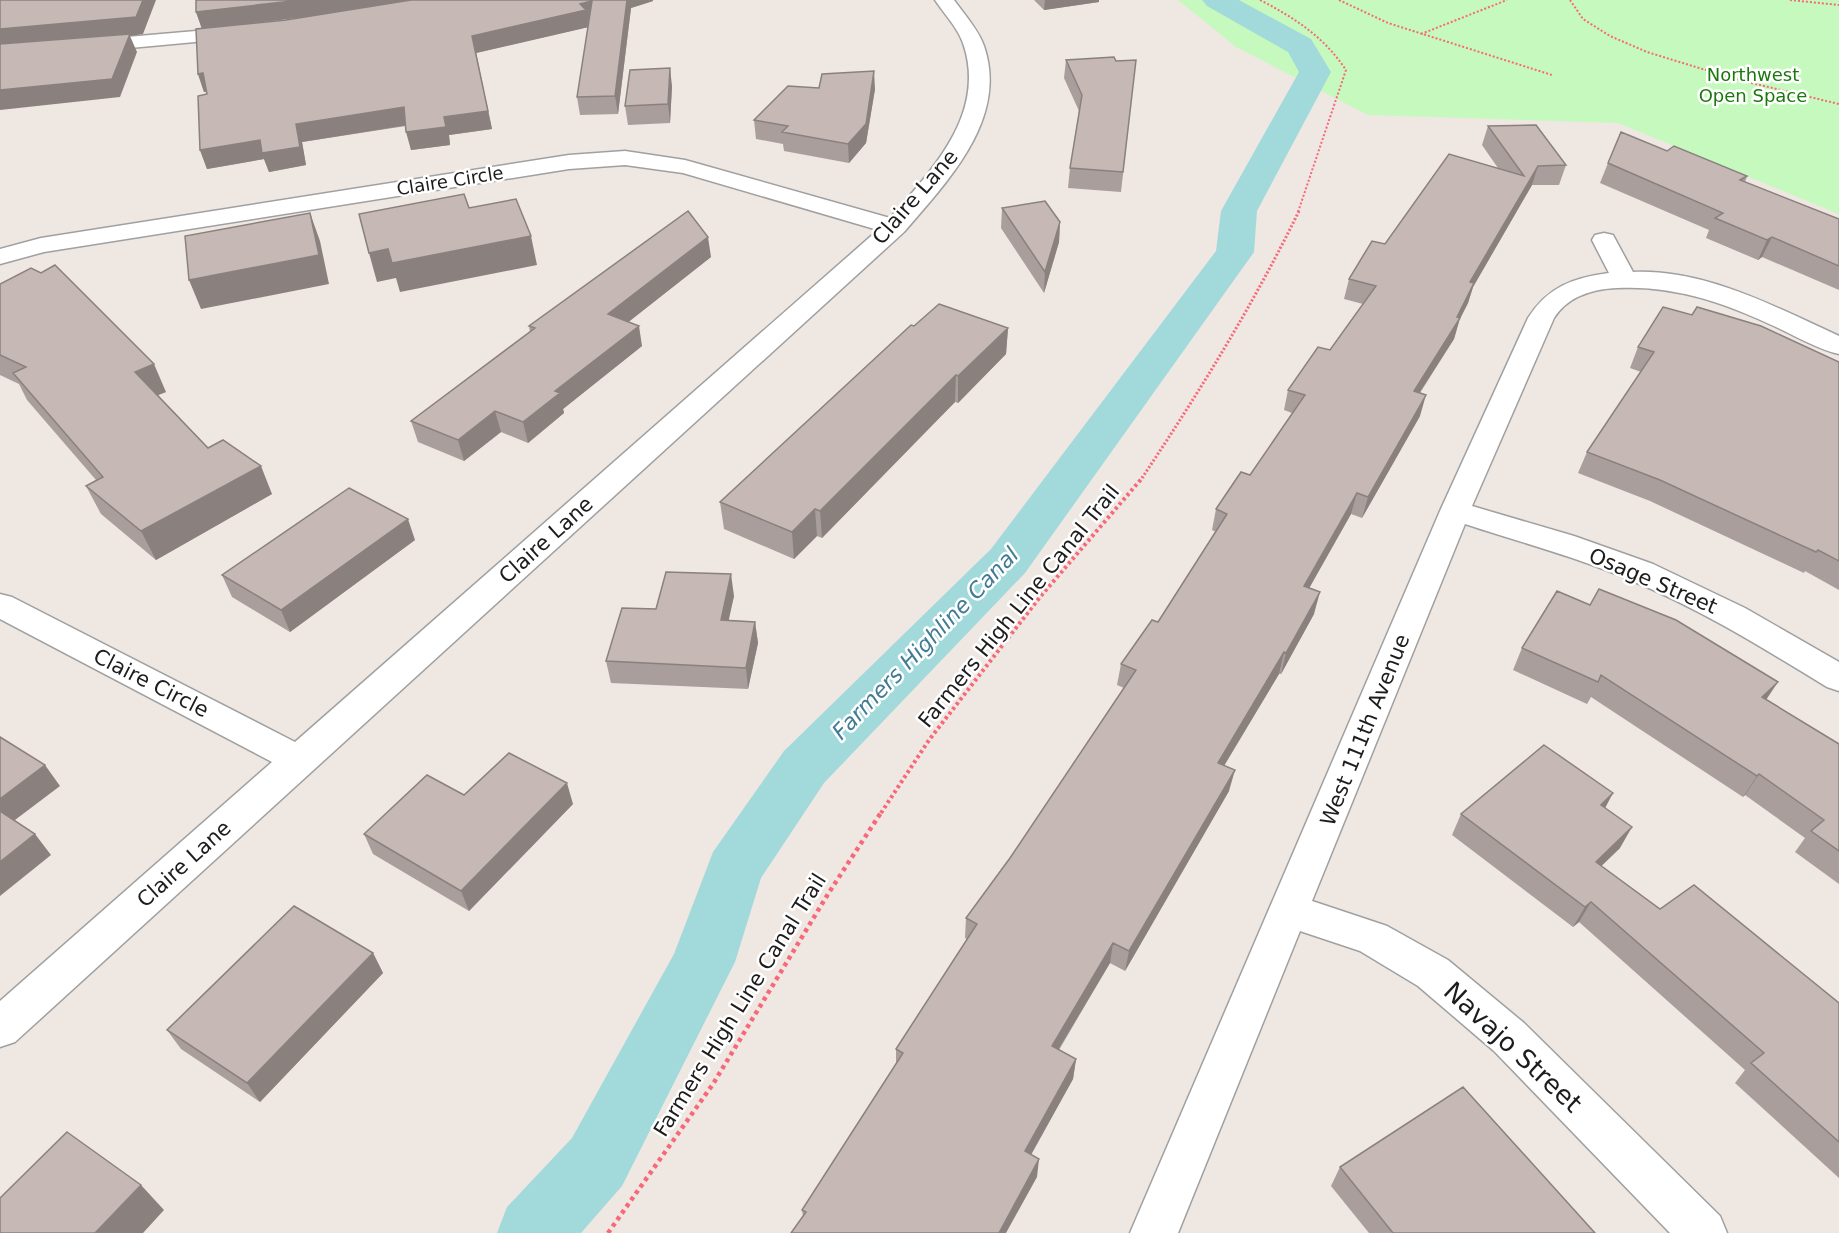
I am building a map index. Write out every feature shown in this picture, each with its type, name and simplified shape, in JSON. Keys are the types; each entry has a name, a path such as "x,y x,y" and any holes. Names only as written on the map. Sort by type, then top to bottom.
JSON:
{"street":[{"name":"Claire Lane","path":"0,1028 895,227 958,149 975,114 979,98 978,62 973,46 964,26 944,0"},
{"path":"0,54 259,31"},
{"name":"Claire Circle","path":"0,257 41,245 569,162 625,158 685,167 895,227"},
{"path":"1604,240 1624,279"},
{"name":"West 111th Avenue","path":"1154,1233 1455,511 1541,318 1553,300 1573,289 1624,279 1682,284 1723,295 1839,346"},
{"name":"Osage Street","path":"1455,511 1620,564 1666,582 1761,631 1839,678"},
{"name":"Claire Circle","path":"0,605 301,761"},
{"name":"Navajo Street","path":"1290,911 1373,938 1433,973 1509,1037 1703,1233"}],"path":[{"name":"Farmers High Line Canal Trail","path":"608,1233 713,1084 828,894 929,740 1040,597 1142,478 1208,379 1262,287 1301,207 1346,70 1333,48 1302,21 1260,0"},
{"path":"1339,0 1388,23 1552,75"},
{"path":"1421,34 1507,0"},
{"path":"1570,0 1572,8 1583,20 1643,53 1740,82 1839,104"},
{"path":"1790,0 1839,5"}],"green space":[{"name":"Northwest Open Space","path":"1178,0 1839,0 1839,214 1618,123 1368,115 1236,47"}],"building":[{"path":"0,0 143,0 136,17 0,29"},
{"path":"196,0 301,0 196,12"},
{"path":"411,0 627,0 615,96 577,97 592,1 580,4 586,10 472,36 488,111 444,117 446,127 406,132 404,107 296,124 300,147 262,153 260,140 200,150 198,96 207,94 203,73 198,74 196,29 286,20"},
{"path":"130,34 112,79 0,90 0,44"},
{"path":"1114,57 1116,61 1136,60 1123,172 1070,168 1082,95 1066,60"},
{"path":"670,68 668,104 625,106 630,70"},
{"path":"874,71 866,124 848,144 782,132 788,126 754,120 788,86 819,88 822,74"},
{"path":"1536,125 1566,165 1538,166 1470,282 1474,283 1457,317 1460,318 1414,391 1426,395 1368,497 1357,493 1304,586 1320,592 1286,653 1284,652 1218,763 1235,770 1129,951 1113,943 1052,1046 1076,1059 1025,1151 1039,1159 999,1233 791,1233 806,1212 802,1210 903,1053 896,1049 977,924 966,918 1010,858 1136,670 1121,664 1152,620 1158,622 1227,514 1216,509 1241,472 1250,475 1305,395 1288,390 1318,347 1330,350 1376,286 1349,279 1372,241 1385,244 1449,154 1524,176 1488,126"},
{"path":"1621,132 1667,151 1674,146 1747,176 1740,180 1839,219 1839,266 1772,237 1767,240 1715,218 1723,213 1608,163"},
{"path":"464,194 469,208 516,199 531,236 392,263 388,249 369,253 359,214"},
{"path":"1045,201 1060,222 1045,272 1002,208"},
{"path":"688,211 708,237 608,314 639,326 555,391 560,393 523,422 495,411 458,440 411,421 535,328 529,326"},
{"path":"310,213 319,255 189,280 185,236"},
{"path":"55,265 154,364 135,372 208,448 223,440 261,466 141,531 86,486 103,477 13,373 26,367 0,355 0,284 31,268 41,273"},
{"path":"939,304 1008,328 958,376 956,375 820,511 815,509 792,532 720,502 911,325 914,326"},
{"path":"1663,307 1692,315 1697,307 1761,326 1839,362 1839,561 1660,480 1587,452 1654,352 1638,347"},
{"path":"349,488 408,519 281,610 222,575"},
{"path":"666,572 731,574 721,620 755,622 746,668 606,661 622,608 656,609"},
{"path":"1599,589 1676,620 1778,682 1762,697 1839,744 1839,851 1811,831 1824,820 1759,774 1757,776 1601,675 1598,682 1522,648 1557,591 1590,605"},
{"path":"0,737 45,765 0,799"},
{"path":"1544,745 1613,793 1601,805 1632,827 1596,862 1660,909 1694,885 1839,1003 1839,1142 1751,1063 1764,1053 1591,902 1585,907 1461,814"},
{"path":"509,753 567,783 461,891 364,834 427,775 464,795"},
{"path":"0,811 35,834 0,862"},
{"path":"294,906 373,953 247,1083 167,1030"},
{"path":"1463,1087 1595,1233 1393,1233 1340,1167"},
{"path":"67,1132 141,1185 95,1233 0,1233 0,1198"}],"waterway":[{"name":"Farmers Highline Canal","path":"533,1233 597,1162 703,962 734,870 804,767 1008,561 1235,252 1239,211 1315,72 1300,46 1217,0"}]}
